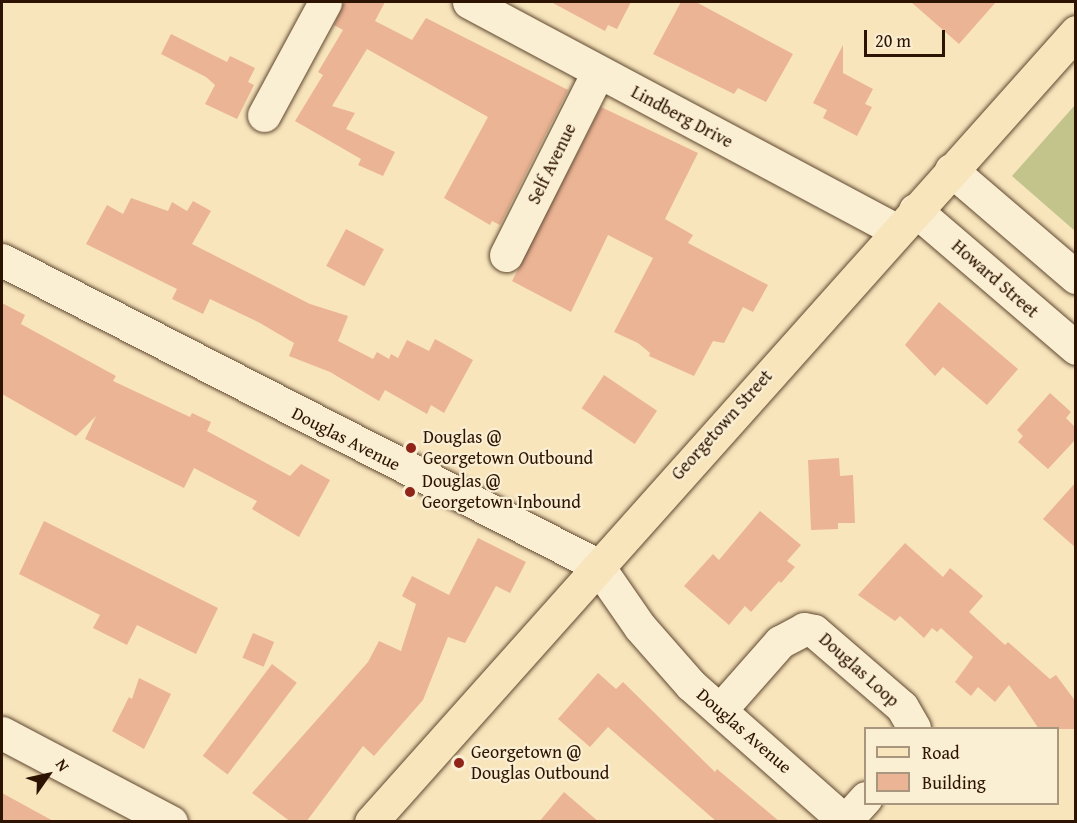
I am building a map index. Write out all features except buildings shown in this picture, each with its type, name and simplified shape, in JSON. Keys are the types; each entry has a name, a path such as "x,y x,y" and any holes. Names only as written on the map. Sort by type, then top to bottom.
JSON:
{"main road":[{"name":"Georgetown Street","path":"371,822 597,565 1076,32"}],"street":[{"path":"264,115 325,2"},
{"name":"Lindberg Drive","path":"469,2 597,72 906,221"},
{"name":"Self Avenue","path":"506,255 597,72"},
{"path":"951,170 1076,277"},
{"name":"Howard Street","path":"906,221 1076,348"},
{"name":"Douglas Avenue","path":"2,260 597,565 662,653 720,710 852,813"},
{"name":"Douglas Loop","path":"720,710 780,642 804,629 814,631 902,707 913,727"},
{"path":"2,733 116,809 171,822"}],"green space":[{"path":"1075,105 1075,231 1012,176"}],"place":[{"name":"Douglas @ Georgetown Outbound","path":"411,448"},
{"name":"Douglas @ Georgetown Inbound","path":"410,492"},
{"name":"Georgetown @ Douglas Outbound","path":"459,763"}]}
